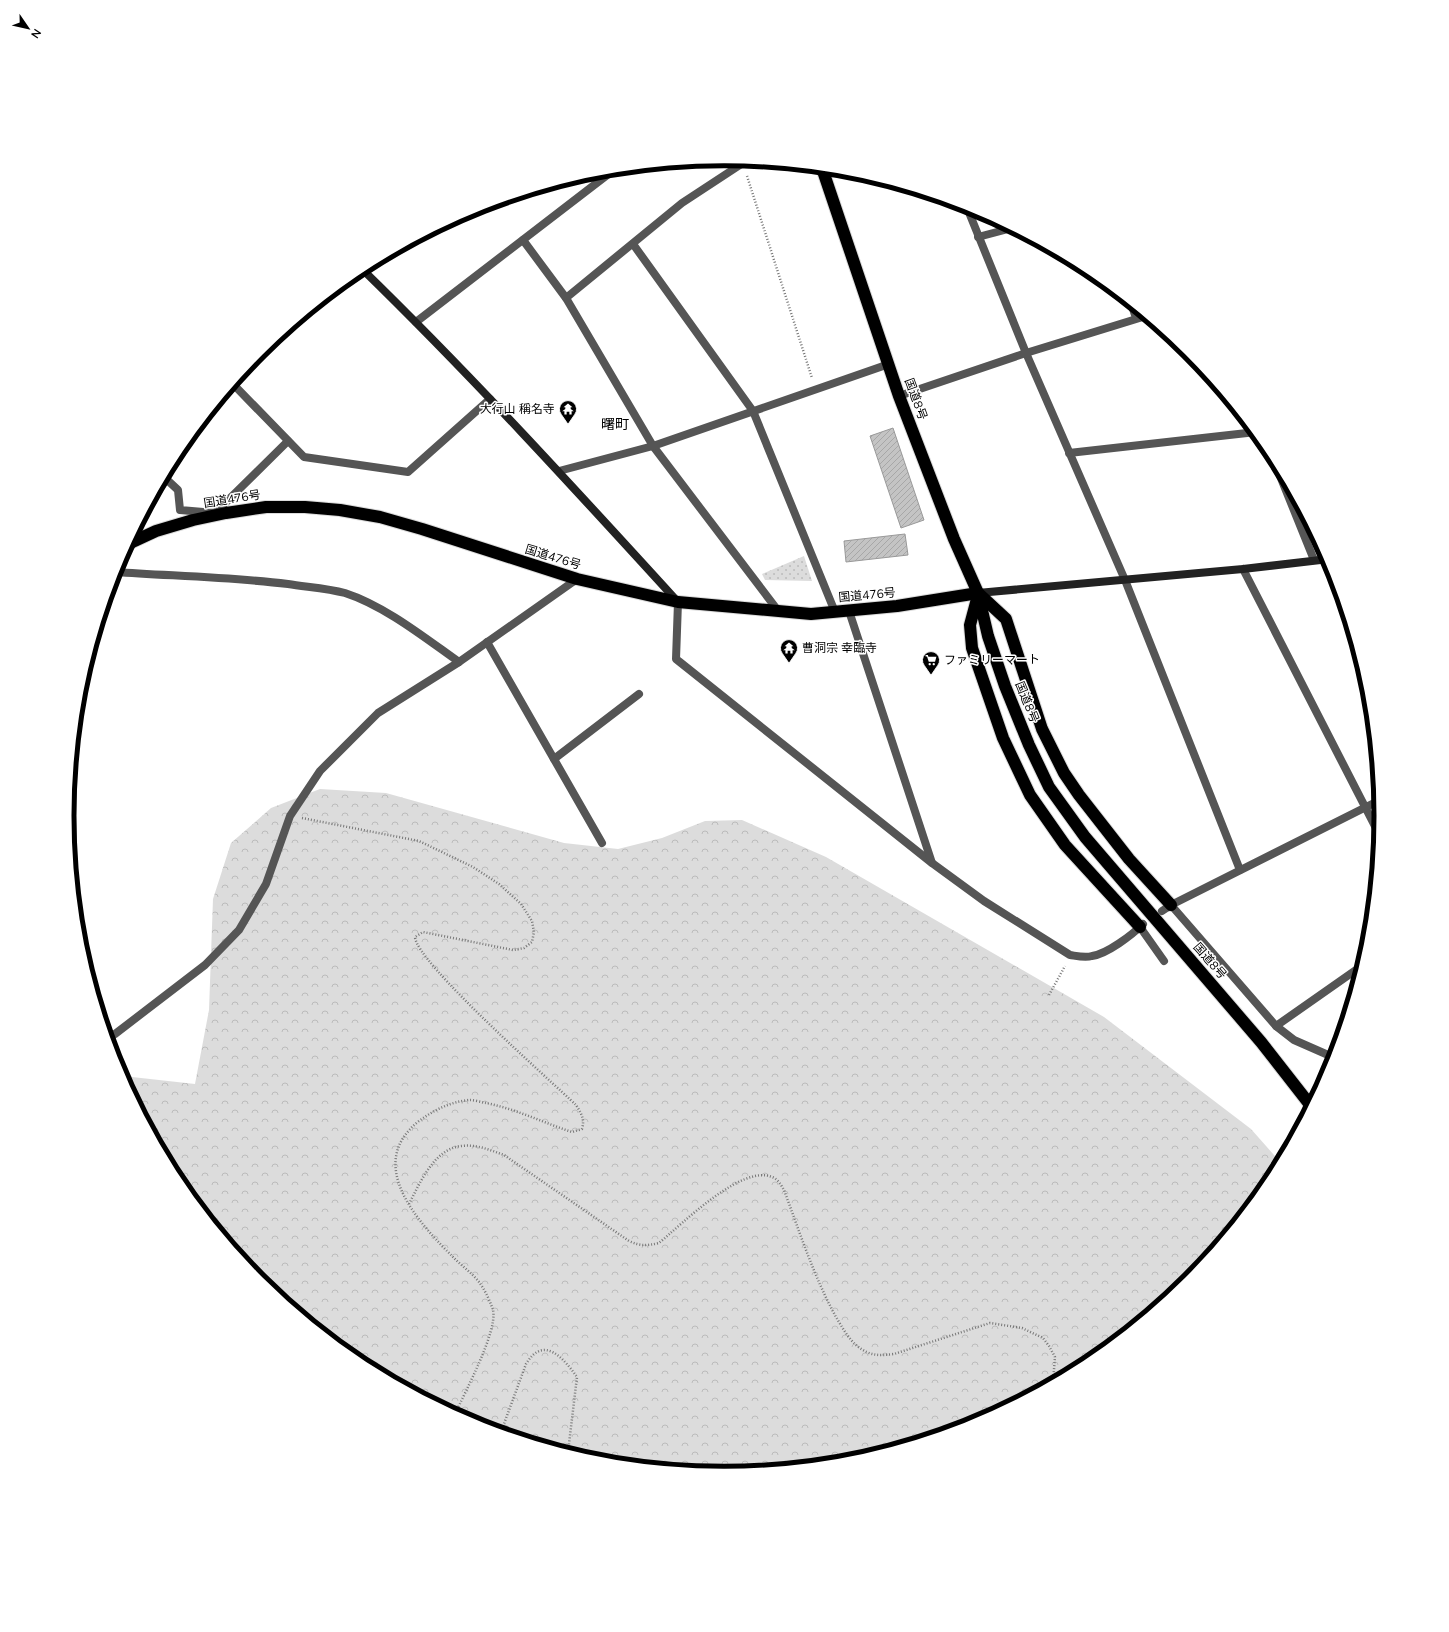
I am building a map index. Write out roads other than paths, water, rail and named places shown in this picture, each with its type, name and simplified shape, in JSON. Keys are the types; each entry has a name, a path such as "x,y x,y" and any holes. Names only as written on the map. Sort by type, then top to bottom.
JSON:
{"highway":[{"name":"国道8号","path":"824,173 900,396 954,539 978,594 988,636 1005,686 1029,745 1049,786 1085,837 1261,1042 1309,1102"},
{"name":"国道476号","path":"136,540 156,531 213,516 266,507 297,507 340,510 380,517 422,528 577,579 678,602 811,614 897,606 978,594"},
{"path":"1141,926 1065,845 1030,795 1003,738 972,648 970,625 978,594 1006,619 1042,729 1064,773 1079,795 1167,908"}],"street":[{"path":"566,298 682,203 735,166"},
{"path":"416,322 605,177"},
{"path":"969,214 1026,353 1125,580 1240,870"},
{"path":"978,237 1005,230"},
{"path":"523,240 566,298 653,446 779,612"},
{"path":"633,244 753,412 835,612"},
{"path":"366,273 416,322 559,471 678,602 676,659 932,863 984,901 1070,955 1092,956 1099,954 1106,951 1141,926 1164,961"},
{"path":"1134,311 1136,318"},
{"path":"900,396 1026,353 1141,317"},
{"path":"559,471 653,446 889,364"},
{"path":"235,387 304,456 408,472 490,399"},
{"path":"1069,453 1250,433"},
{"path":"168,480 178,490 180,510 215,513 288,441"},
{"path":"1283,483 1314,560"},
{"path":"978,594 1243,569 1322,559"},
{"path":"1243,569 1375,826"},
{"path":"122,572 262,581 318,588 345,594 376,607 412,629 459,662"},
{"path":"113,1035 205,965 239,930 266,884 290,816 320,771 378,713 459,662 577,579"},
{"path":"849,611 932,863"},
{"path":"487,642 602,843"},
{"path":"554,759 639,694"},
{"path":"1329,1055 1294,1040 1276,1026 1167,908 1375,803"},
{"path":"1276,1026 1357,970"}],"place":[{"name":"大行山 稱名寺","path":"568,424"},
{"name":"曹洞宗 幸臨寺","path":"789,663"},
{"name":"ファミリーマート","path":"931,675"}],"district":[{"name":"曙町","path":"615,424"}]}
